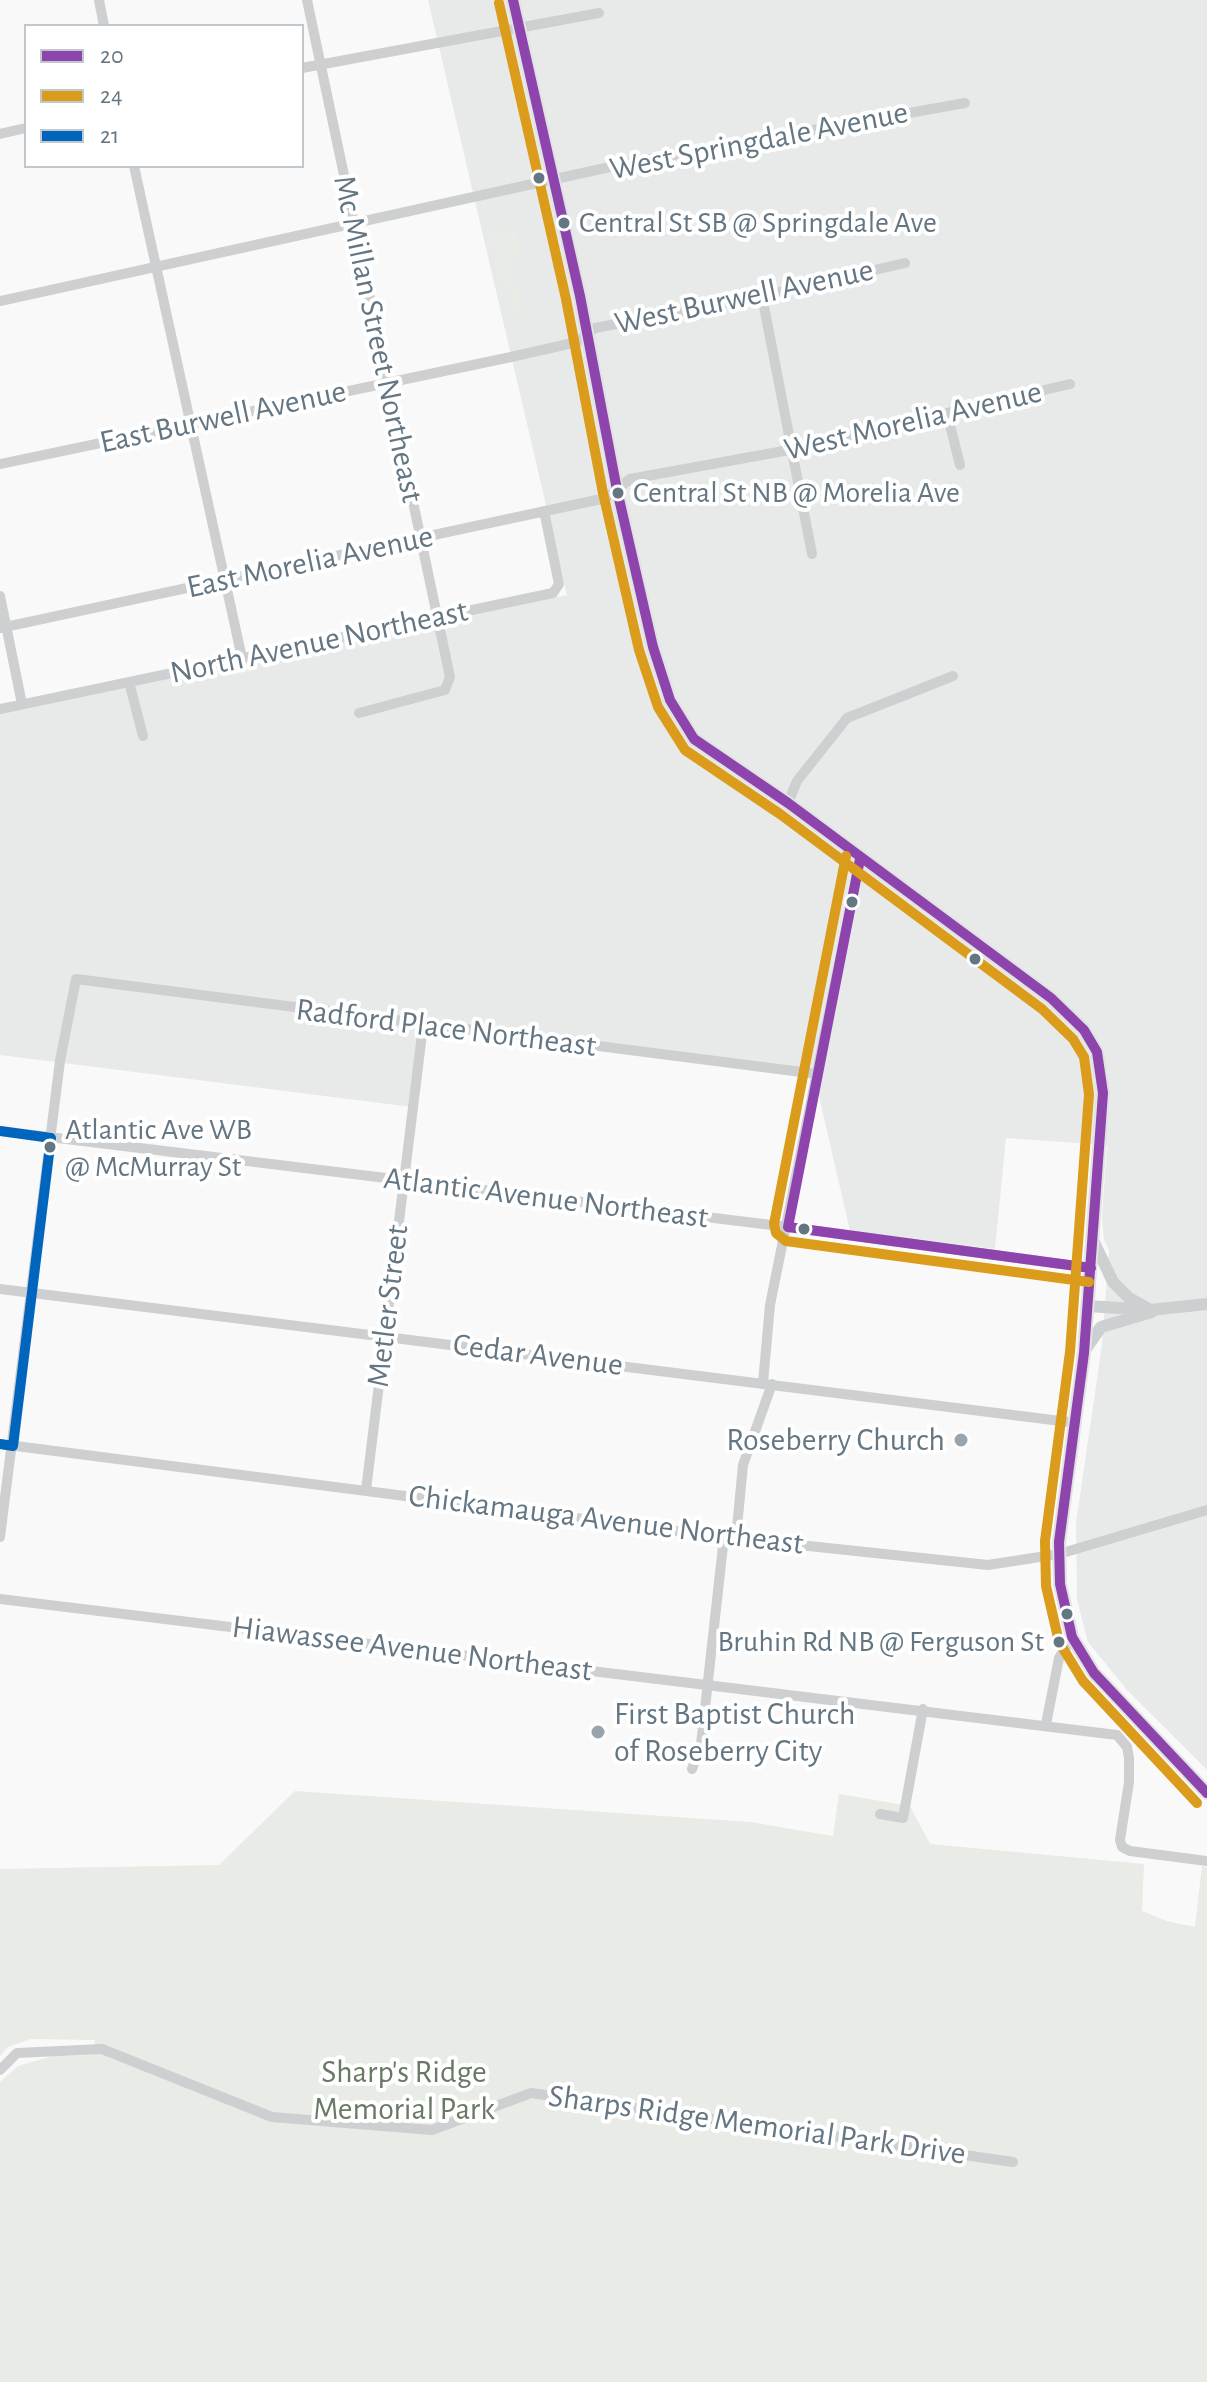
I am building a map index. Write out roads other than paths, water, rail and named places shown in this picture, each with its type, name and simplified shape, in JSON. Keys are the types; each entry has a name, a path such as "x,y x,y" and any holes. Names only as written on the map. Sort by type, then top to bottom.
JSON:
{"main road":[{"path":"513,0 580,296 617,490 653,647 670,700 694,739 788,803 1051,998 1076,1020 1091,1041 1103,1081 1084,1353 1059,1554 1062,1599 1072,1637 1109,1692 1207,1793"}],"street":[{"path":"99,0 104,24"},
{"name":"Mc Millan Street Northeast","path":"307,0 450,677 445,690 359,713"},
{"path":"304,68 599,13"},
{"name":"West Springdale Avenue","path":"0,301 720,145 965,103"},
{"path":"0,134 24,128"},
{"path":"134,168 242,658"},
{"name":"West Burwell Avenue","path":"585,335 595,328 762,296 905,263"},
{"path":"762,296 789,450 812,554"},
{"name":"East Burwell Avenue","path":"0,464 577,342 585,335"},
{"name":"West Morelia Avenue","path":"617,490 630,479 789,450 1070,384"},
{"path":"947,413 960,465"},
{"name":"East Morelia Avenue","path":"3,628 606,498 617,490"},
{"name":"North Avenue Northeast","path":"0,709 558,590 544,511"},
{"path":"0,596 3,628 22,704"},
{"path":"788,803 797,781 847,718 953,676"},
{"path":"129,682 143,736"},
{"path":"692,1769 701,1744 706,1684 743,1465 768,1384 770,1305 860,859"},
{"name":"Radford Place Northeast","path":"51,1138 60,1061 76,979 423,1026 817,1074"},
{"name":"Metler Street","path":"366,1490 423,1026"},
{"name":"Atlantic Avenue Northeast","path":"0,1131 788,1227 1091,1268"},
{"path":"0,1537 51,1138"},
{"path":"1093,1239 1113,1282 1129,1298 1154,1309"},
{"name":"Cedar Avenue","path":"0,1289 1077,1423"},
{"path":"1088,1306 1154,1309 1207,1304"},
{"path":"1084,1353 1101,1327 1154,1309"},
{"name":"Chickamauga Avenue Northeast","path":"0,1444 730,1537 988,1565 1059,1554 1207,1510"},
{"name":"Hiawassee Avenue Northeast","path":"0,1599 1110,1733 1122,1740 1129,1758 1129,1782 1120,1840 1122,1847 1130,1851 1207,1861"},
{"path":"1046,1724 1059,1658 1072,1637"},
{"path":"880,1814 903,1818 923,1709"},
{"name":"Sharps Ridge Memorial Park Drive","path":"0,2070 17,2053 102,2049 272,2117 432,2130 531,2093 1013,2162"}],"place":[{"name":"Central St SB @ Springdale Ave","path":"564,223"},
{"name":"Central St NB @ Morelia Ave","path":"618,493"},
{"name":"Atlantic Ave WB @ McMurray St","path":"50,1147"},
{"name":"Roseberry Church","path":"961,1440"},
{"name":"Bruhin Rd NB @ Ferguson St","path":"1059,1642"},
{"name":"First Baptist Church of Roseberry City","path":"598,1732"}],"park label":[{"name":"Sharp's Ridge Memorial Park","path":"404,2090"}]}
